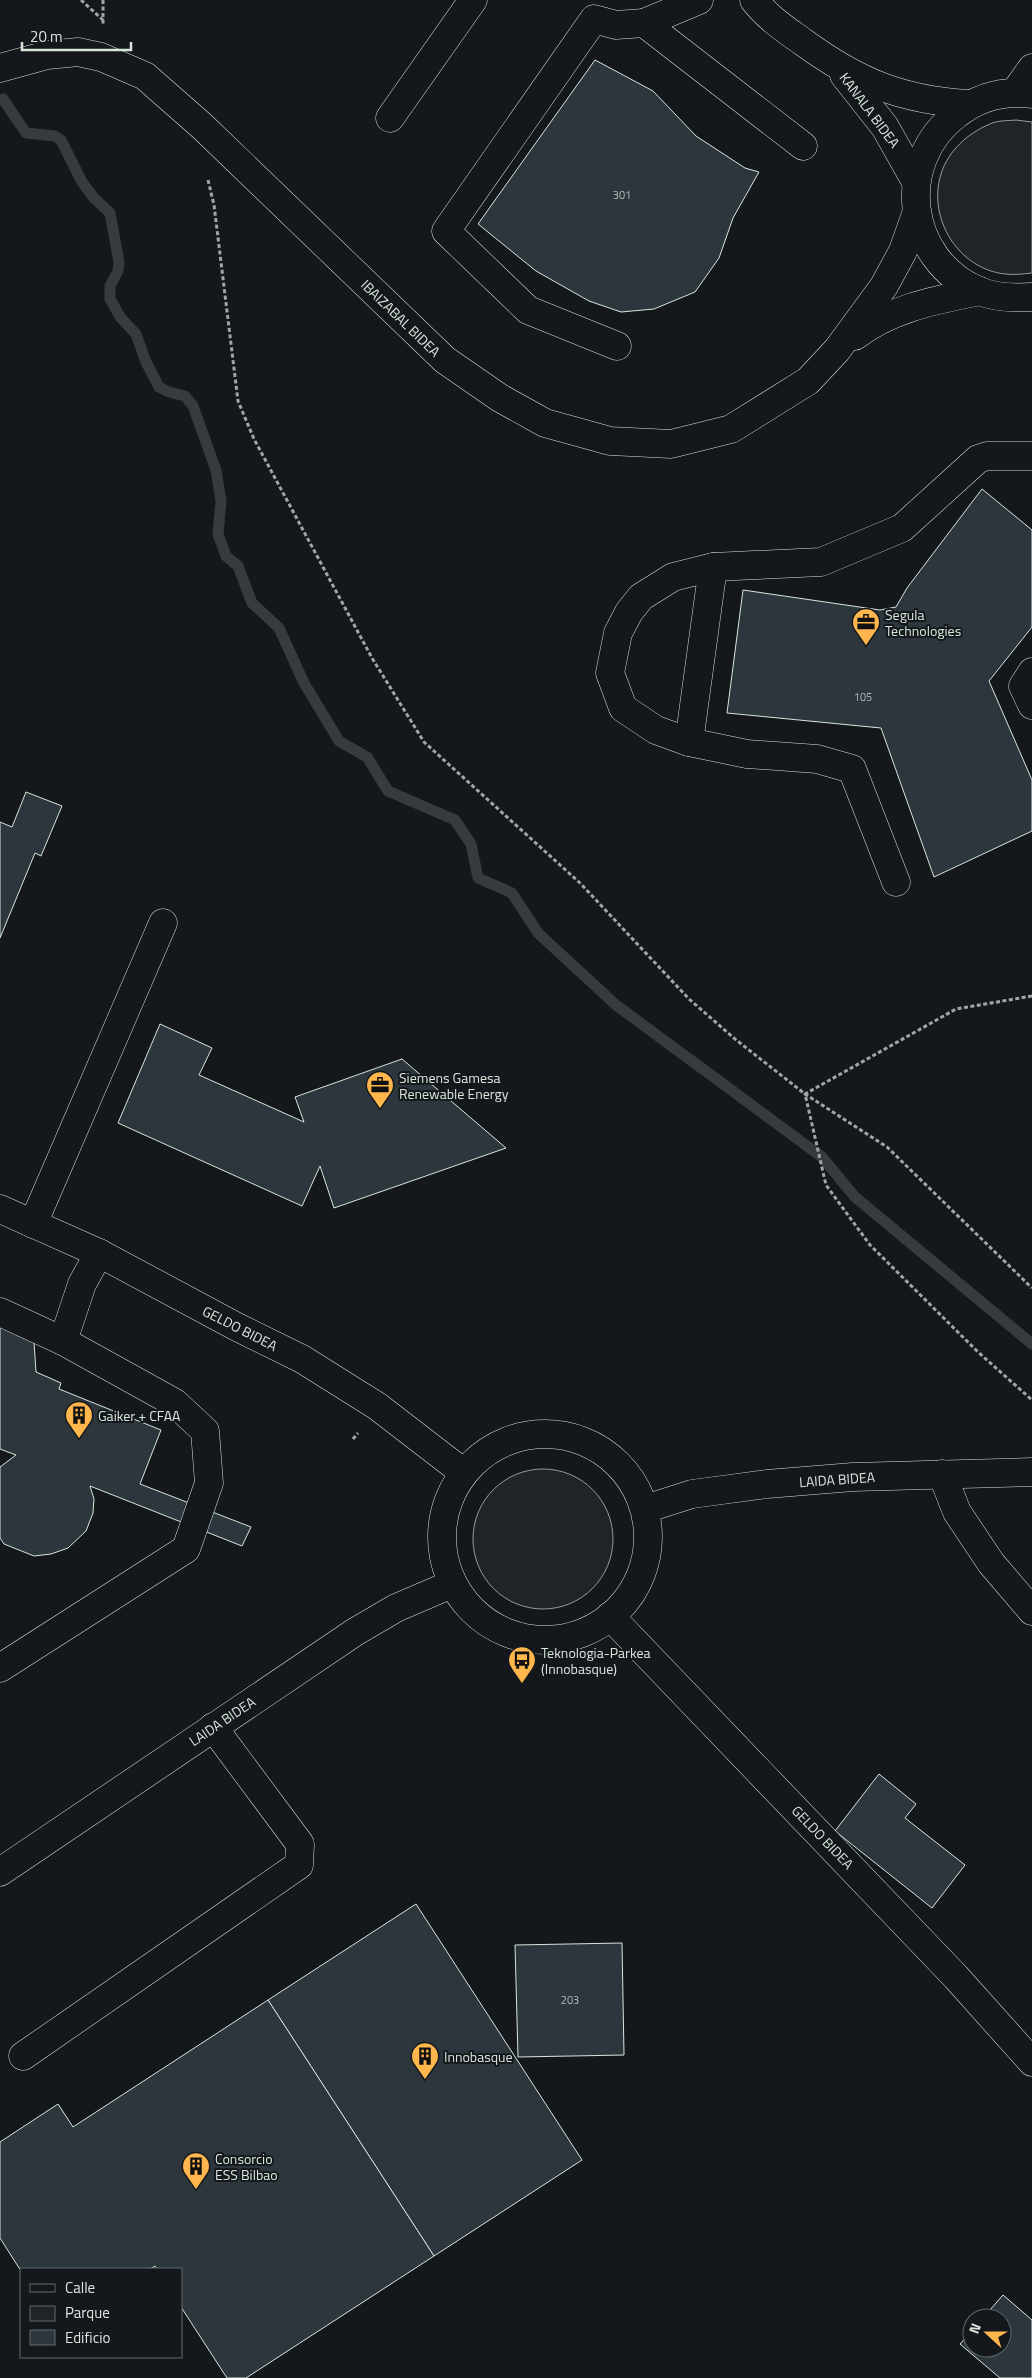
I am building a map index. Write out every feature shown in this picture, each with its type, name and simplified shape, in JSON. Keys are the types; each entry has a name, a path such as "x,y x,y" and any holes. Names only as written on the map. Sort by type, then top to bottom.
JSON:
{"street":[{"path":"390,118 473,0"},
{"path":"617,346 528,310 446,232 594,19 616,25 644,23 700,0"},
{"name":"KANALA BIDEA","path":"754,0 766,16 837,66 879,87 908,96 939,102 970,104"},
{"path":"644,23 803,146"},
{"name":"IBAIZABAL BIDEA","path":"0,68 46,55 78,52 101,57 145,76 203,127 445,360 500,398 546,423 610,441 671,444 731,428 808,381 837,350 884,286 903,251 916,214"},
{"name":"KANALA BIDEA","path":"837,66 885,127 916,182"},
{"path":"1032,68 1023,93 992,95 970,104 944,124 925,150 916,182 916,214 928,247 950,273 980,292 1009,298 1032,297"},
{"name":"IBAIZABAL BIDEA","path":"837,350 862,331 889,316 918,304 980,292"},
{"path":"896,882 852,769 818,759 747,754 688,742 656,730 623,708 610,674 618,633 629,612 641,597 673,577 713,567 821,562 902,528 978,459 987,456 1032,456"},
{"path":"688,742 713,567"},
{"path":"1032,672 1023,686 1032,705"},
{"path":"33,1224 163,923"},
{"name":"GELDO BIDEA","path":"0,1209 99,1253 237,1327 302,1359 376,1406 464,1472"},
{"path":"63,1341 82,1284 99,1253"},
{"path":"0,1312 63,1341 175,1403 205,1432 209,1483 186,1549 0,1668"},
{"path":"550,1434 581,1440 609,1456 631,1480 645,1509 648,1539 643,1568 631,1594 610,1616 584,1633 554,1640 524,1639 495,1628 470,1610 452,1584 443,1556 442,1527 449,1498 464,1472 488,1451 517,1437 550,1434"},
{"name":"LAIDA BIDEA","path":"645,1509 692,1494 767,1484 854,1477 1032,1472"},
{"path":"942,1474 957,1512 992,1563 1032,1611"},
{"name":"LAIDA BIDEA","path":"0,1872 355,1632 396,1608 452,1584"},
{"name":"GELDO BIDEA","path":"610,1616 956,1977 1032,2062"},
{"path":"23,2056 299,1865 300,1844 213,1727"}],"path":[{"path":"81,0 103,20"},
{"path":"206,172 214,205 238,402 254,439 372,658 424,742 580,883 689,999 734,1039 805,1094 887,1147 1032,1288"},
{"path":"805,1094 956,1008 1032,996"},
{"path":"805,1094 826,1186 870,1244 978,1352 1032,1400"}],"green space":[{"path":"1016,120 1032,122 1032,273 1005,274 988,270 974,263 961,252 943,224 939,208 938,191 944,166 960,144 974,132 990,124"},
{"path":"543,1469 557,1470 570,1474 592,1490 608,1512 612,1525 612,1553 608,1566 592,1588 570,1604 557,1608 543,1609 529,1608 516,1604 494,1588 478,1566 474,1553 473,1539 474,1525 478,1512 494,1490 516,1474 529,1470"}],"building":[{"path":"595,60 653,91 696,136 745,168 759,172 733,218 719,258 695,292 654,309 621,312 589,301 536,271 478,224"},
{"path":"982,489 1032,530 1032,627 989,681 1032,780 1032,831 934,877 881,728 727,713 743,590 880,610 896,607 907,588"},
{"path":"26,792 62,806 41,856 35,853 0,938 0,822 12,827"},
{"name":"Siemens Gamesa Renewable Energy","path":"160,1024 212,1048 199,1075 304,1122 295,1097 402,1059 506,1148 334,1208 320,1166 302,1206 118,1123"},
{"name":"Gaiker + CFAA","path":"0,1326 34,1342 36,1372 61,1383 59,1389 161,1430 140,1484 251,1527 242,1546 90,1486 94,1499 93,1513 86,1531 68,1548 51,1554 34,1556 4,1544 0,1538 0,1467 16,1455 0,1449"},
{"path":"879,1774 916,1804 905,1818 965,1865 932,1908 835,1831"},
{"name":"Innobasque","path":"416,1904 582,2160 434,2256 268,2000"},
{"path":"622,1943 624,2055 518,2057 515,1945"},
{"name":"Consorcio ESS Bilbao","path":"268,2000 434,2256 246,2378 227,2378 182,2309 182,2268 156,2268 155,2266 152,2268 20,2269 0,2238 0,2142 58,2104 73,2127"},
{"path":"1003,2295 1032,2320 1032,2378 1000,2378 976,2358 1012,2358 1012,2308 992,2308"}],"waterway":[{"path":"3,99 26,133 55,136 61,140 82,182 94,198 110,213 119,262 118,271 110,286 110,299 121,318 136,334 146,362 159,387 185,396 193,406 216,470 221,501 218,534 226,556 238,566 252,603 279,628 304,683 339,741 367,757 388,791 455,820 471,844 478,878 512,893 538,933 616,1005 822,1157 855,1197 1032,1344"}],"place":[{"name":"Segula Technologies","path":"866,646"},
{"name":"Siemens Gamesa Renewable Energy","path":"380,1109"},
{"name":"Gaiker + CFAA","path":"79,1439"},
{"name":"Teknologia-Parkea (Innobasque)","path":"522,1684"},
{"name":"Innobasque","path":"425,2080"},
{"name":"Consorcio ESS Bilbao","path":"196,2190"}]}
